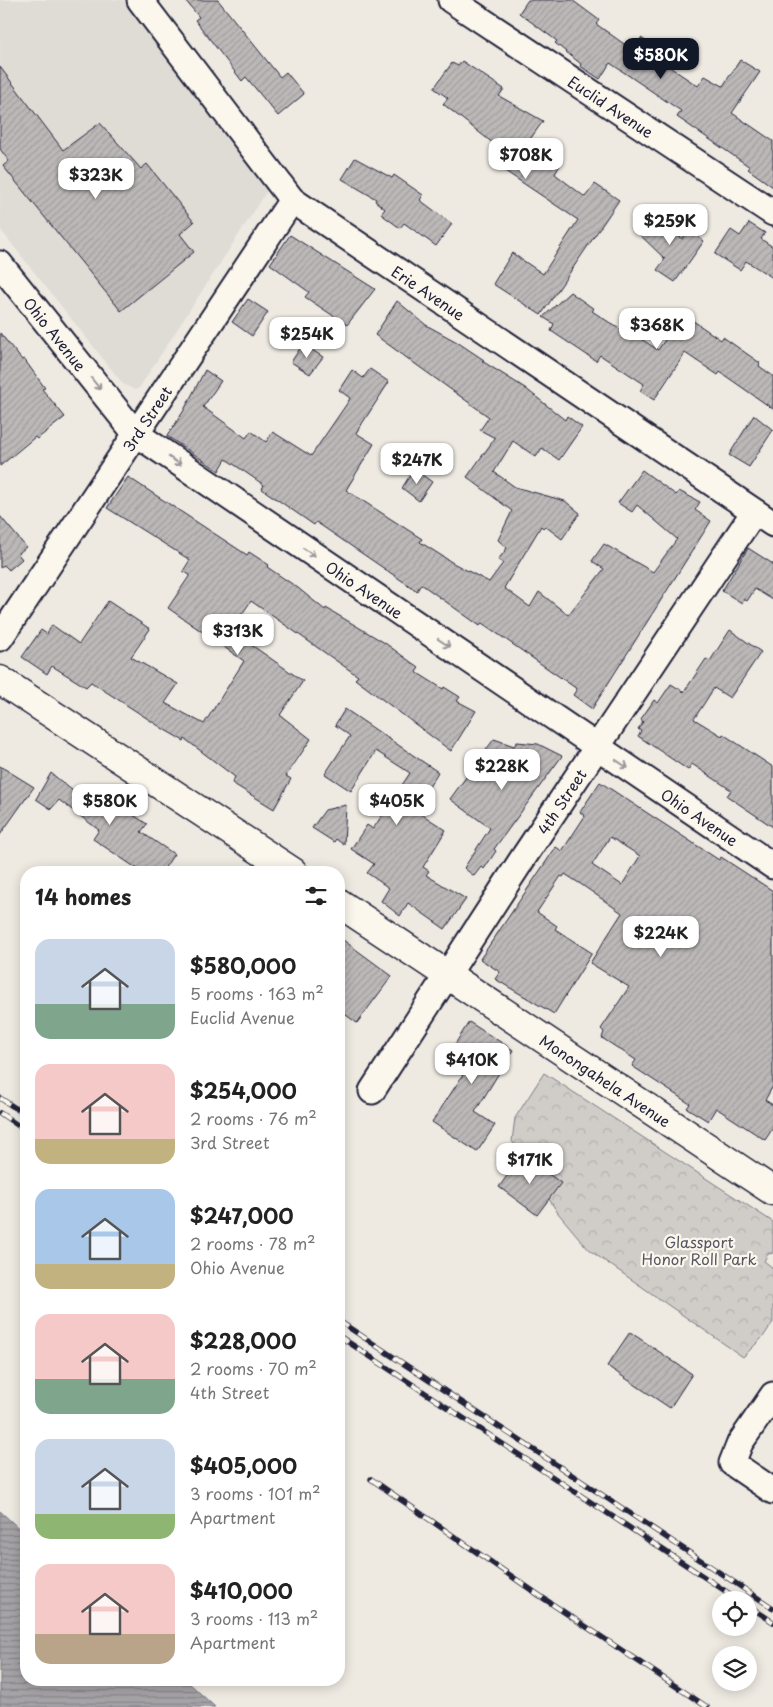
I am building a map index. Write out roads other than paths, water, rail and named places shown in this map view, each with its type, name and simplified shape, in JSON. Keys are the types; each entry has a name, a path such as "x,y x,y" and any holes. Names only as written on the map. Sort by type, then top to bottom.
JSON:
{"main road":[{"path":"0,680 285,866"},
{"name":"Monongahela Avenue","path":"345,907 773,1191"}],"street":[{"name":"Erie Avenue","path":"140,0 292,200 764,518"},
{"name":"Euclid Avenue","path":"450,0 773,213"},
{"name":"3rd Street","path":"0,638 292,200"},
{"name":"Ohio Avenue","path":"0,264 135,433 773,866"},
{"name":"4th Street","path":"372,1091 446,975 597,748 764,518"},
{"path":"773,1395 740,1443 732,1463 773,1490"}],"railway":[{"path":"0,1098 20,1111"},
{"path":"0,1113 20,1127"},
{"path":"345,1325 773,1608"},
{"path":"345,1340 725,1591"},
{"path":"371,1479 543,1598 707,1707"},
{"path":"757,1611 773,1622"}],"park label":[{"name":"Glassport Honor Roll Park","path":"699,1250"}]}
